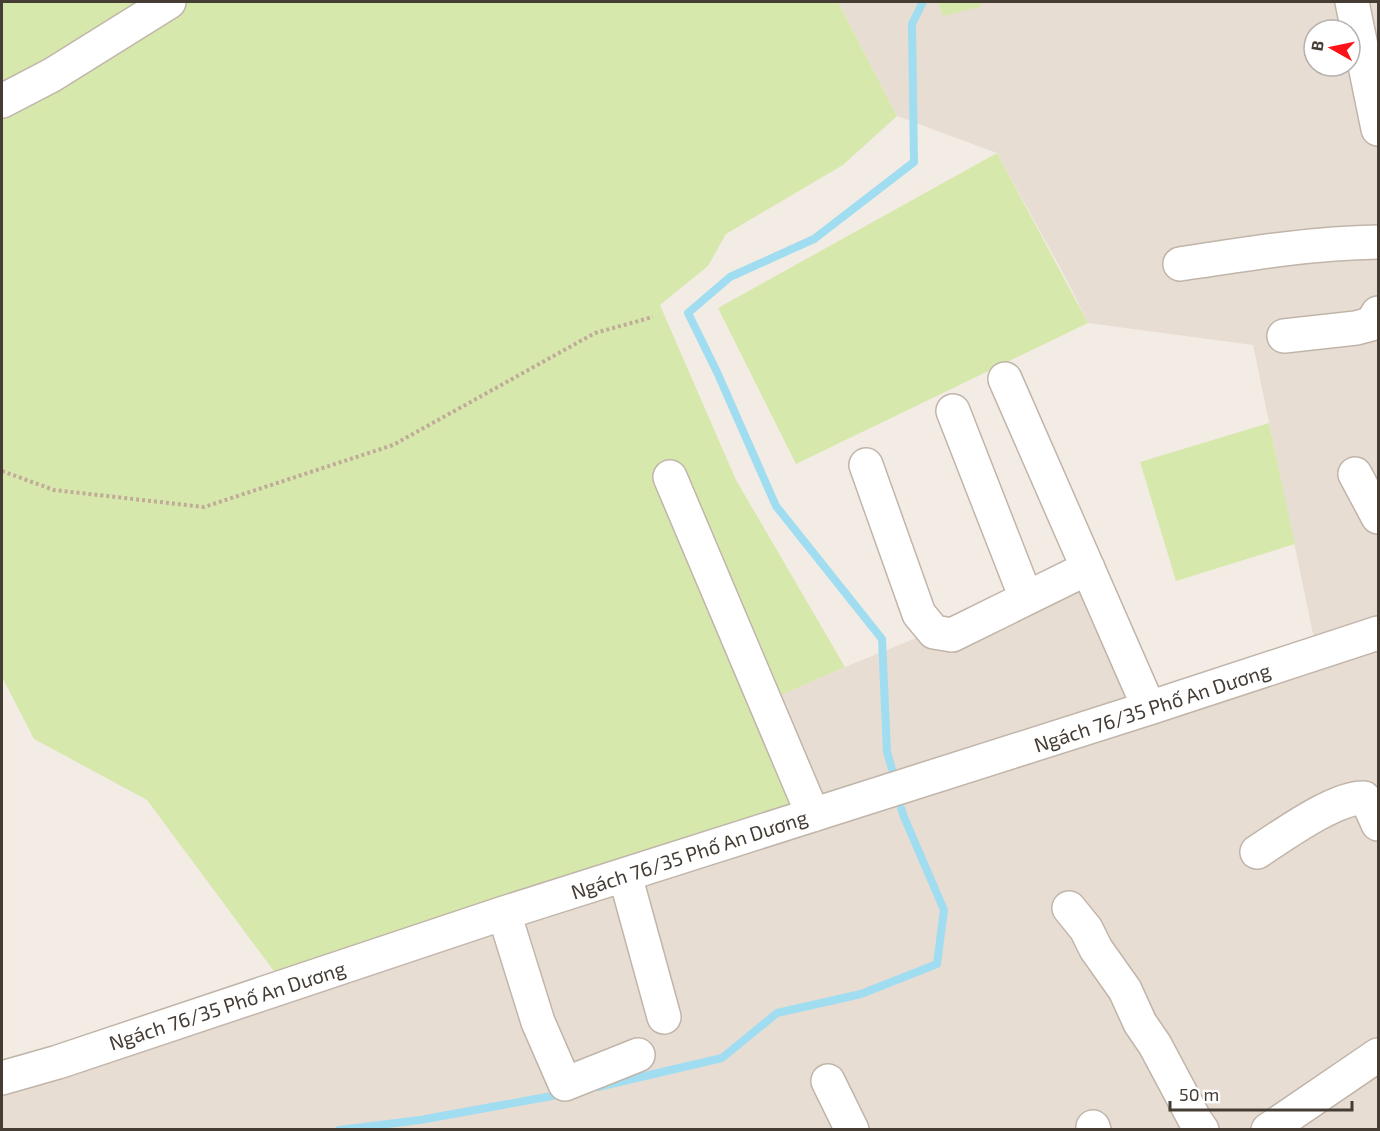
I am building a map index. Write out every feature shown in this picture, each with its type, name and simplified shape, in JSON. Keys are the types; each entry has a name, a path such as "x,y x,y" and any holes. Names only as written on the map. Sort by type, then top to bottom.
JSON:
{"street":[{"path":"2,101 52,75 169,2"},
{"path":"1352,2 1378,129"},
{"path":"1180,264 1243,254 1350,242 1378,242"},
{"path":"1284,336 1356,328 1371,324 1378,313"},
{"path":"1005,379 1149,708"},
{"path":"953,411 1026,598"},
{"path":"866,465 919,614 934,632 952,635 1088,568"},
{"path":"1355,474 1378,517"},
{"path":"670,477 813,815"},
{"name":"Ngách 76/35 Phố An Dương","path":"2,1078 69,1058 504,913 1378,633"},
{"path":"1257,852 1320,812 1355,798 1364,798 1378,824"},
{"path":"625,875 664,1017"},
{"path":"1069,908 1086,928 1096,948 1125,990 1140,1023 1155,1045 1202,1130"},
{"path":"504,913 538,1022 565,1084 638,1055"},
{"path":"1268,1130 1378,1055"},
{"path":"828,1081 852,1130"}],"path":[{"path":"2,471 54,490 204,507 393,445 595,333 653,317"}],"shaded area":[{"path":"838,2 1378,2 1378,1129 2,1130 2,1078 346,965 765,702 1088,568 1149,708 1317,653 1253,345 1088,323 997,153 897,116"}],"green space":[{"path":"2,2 838,2 897,116 843,165 726,234 708,266 660,305 736,480 845,667 765,702 813,815 285,986 147,800 34,739 2,677"},
{"path":"938,2 982,2 980,7 943,16"},
{"path":"997,153 1088,323 796,464 718,308"},
{"path":"1269,423 1295,544 1176,581 1140,462"}],"waterway":[{"path":"892,769 887,752 882,639 776,506 717,372 688,313 730,277 814,239 914,162 912,24 923,2"},
{"path":"598,1087 722,1058 777,1013 861,994 937,964 944,910 901,808"},
{"path":"339,1130 420,1120 563,1094"}]}
